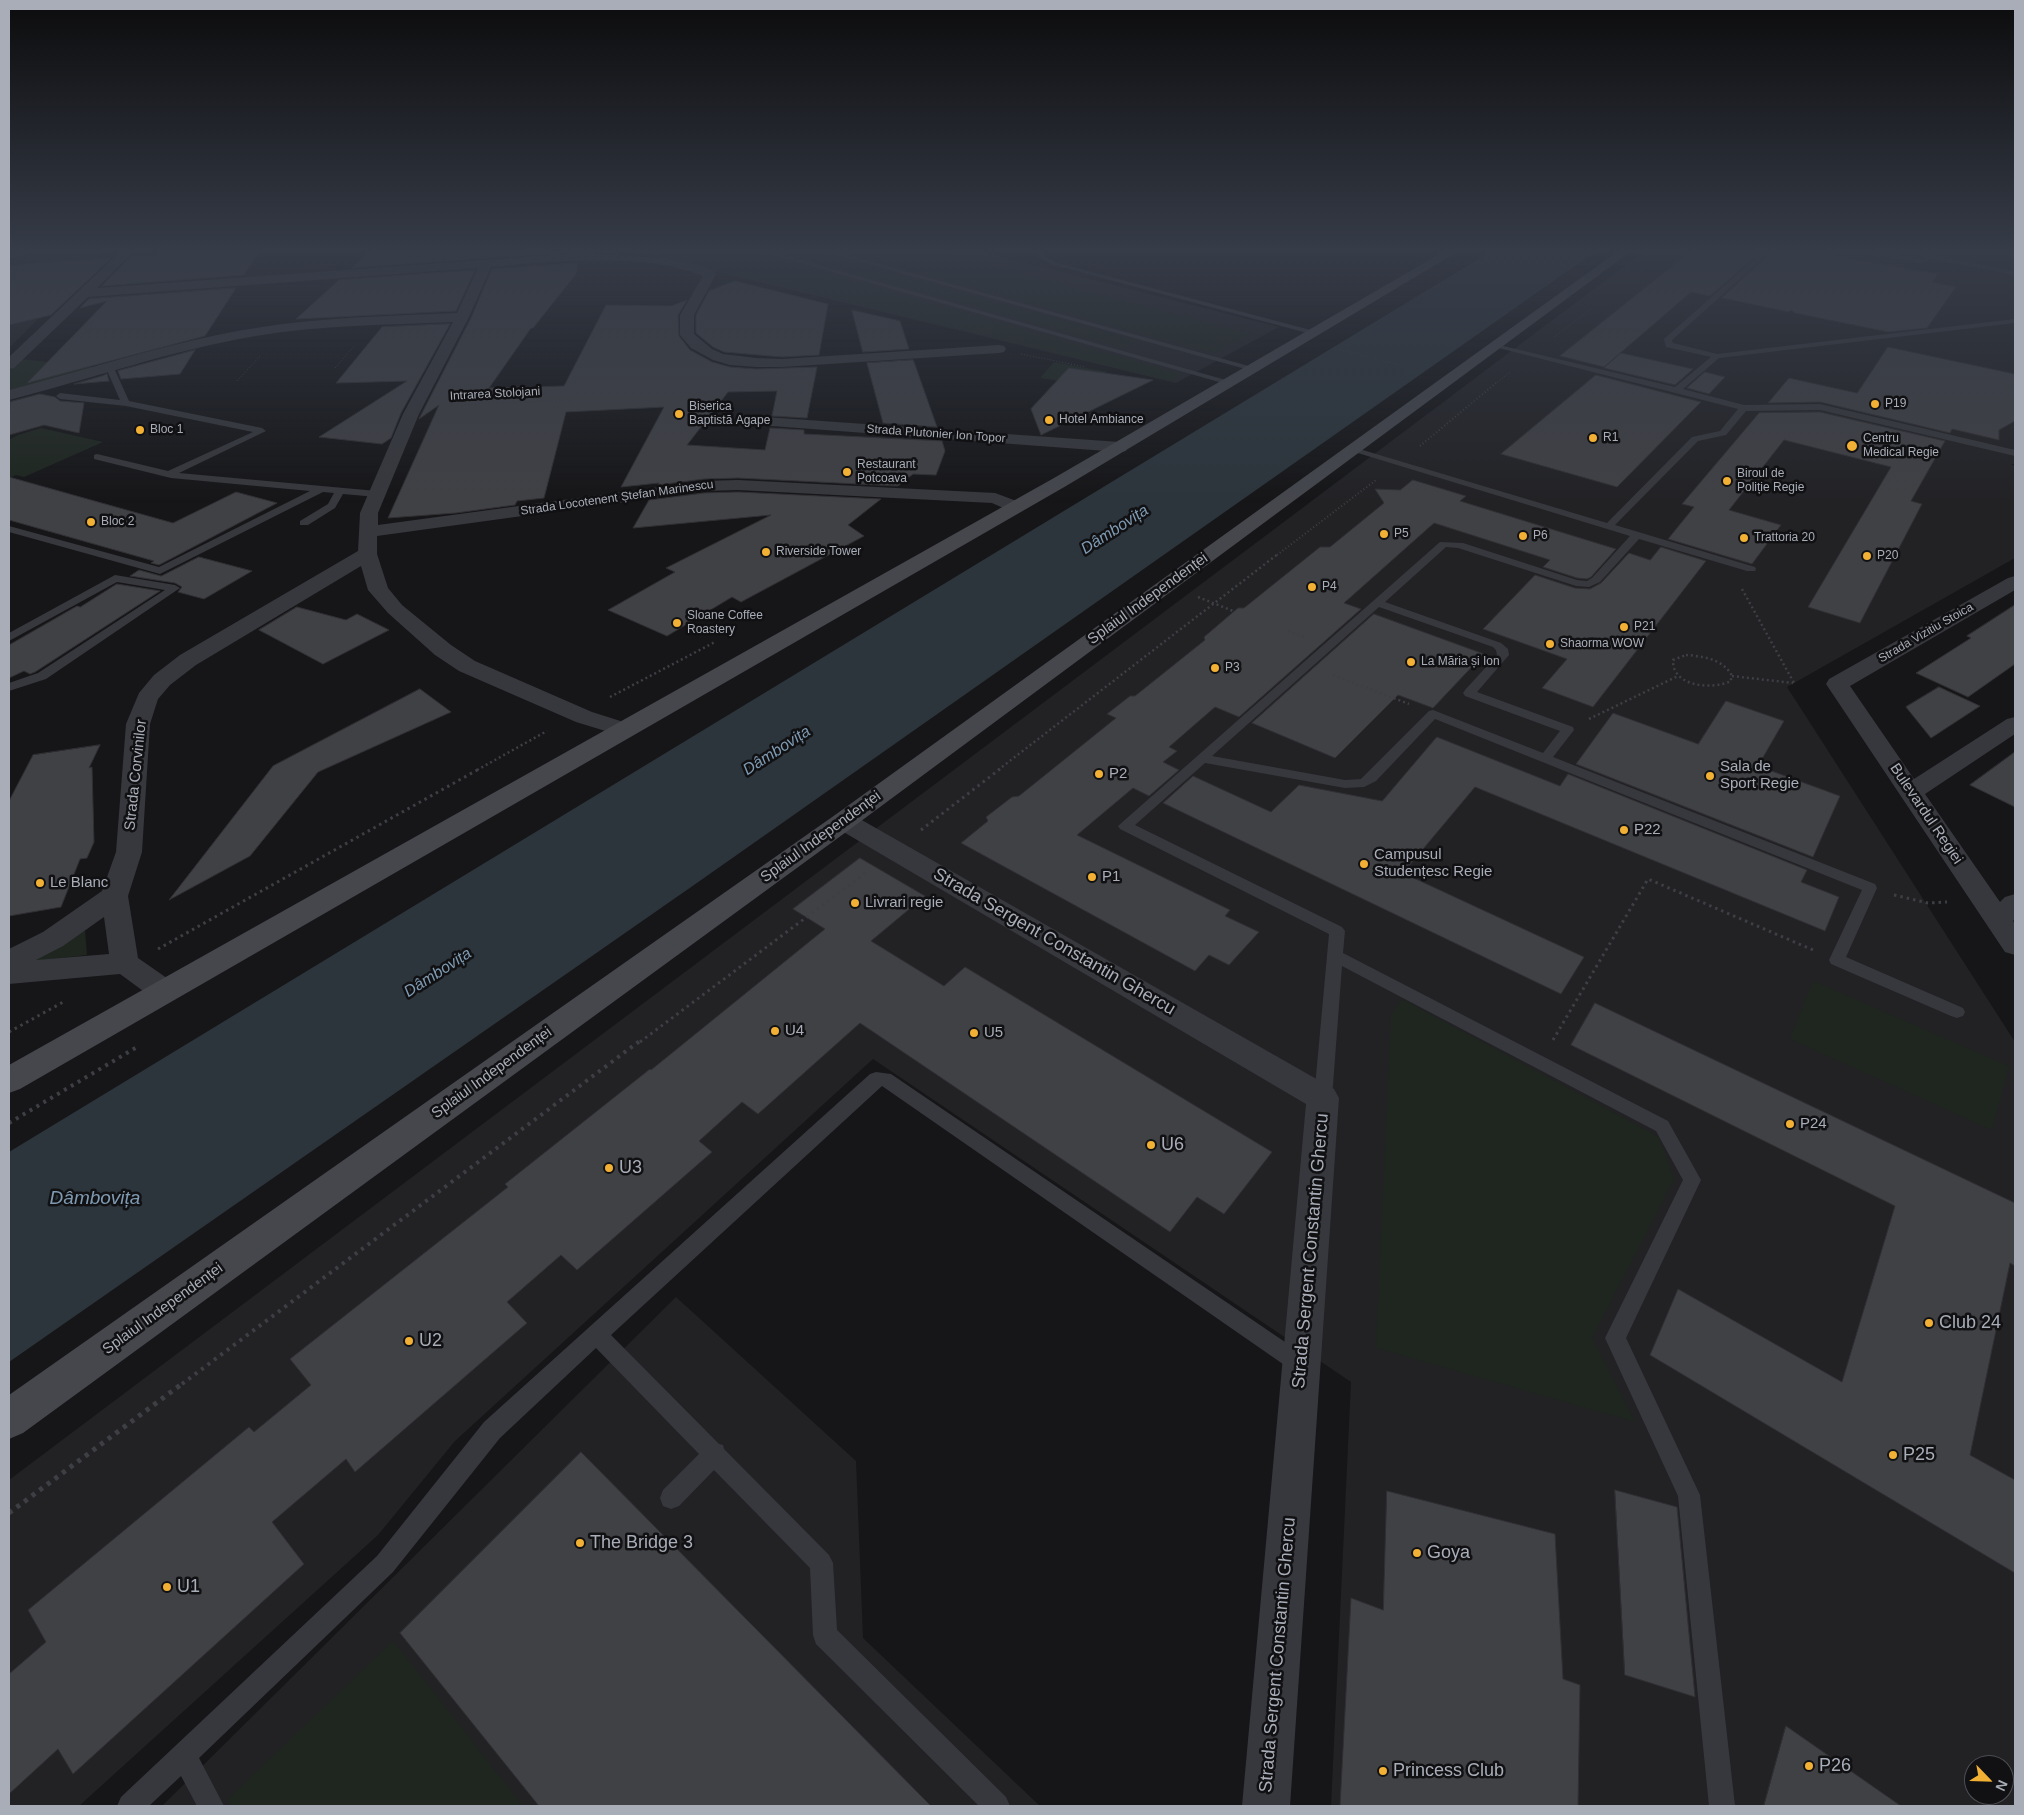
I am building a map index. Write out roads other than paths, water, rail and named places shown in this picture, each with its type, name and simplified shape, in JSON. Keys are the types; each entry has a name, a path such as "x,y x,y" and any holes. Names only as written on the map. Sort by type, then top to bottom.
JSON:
{"main road":[{"path":"9,1080 1016,507 1311,334"},
{"name":"Splaiul Independenței","path":"9,1419 844,821 1511,334"}],"street":[{"path":"9,365 42,334"},
{"path":"9,393 37,388 213,340 248,334"},
{"path":"453,334 411,414 369,513 367,543 378,590 395,609 444,650 467,666 584,717 625,730"},
{"path":"686,334 693,343 706,352 717,358 733,361 782,363 999,349"},
{"name":"Strada Plutonier Ion Topor","path":"751,421 1120,447"},
{"name":"Strada Locotenent Ștefan Marinescu","path":"367,543 720,485 994,498 1016,507"},
{"name":"Strada Corvinilor","path":"125,963 114,896 129,852 138,724 147,698 162,680 188,660 367,543"},
{"name":"Strada Vizitiu Stoica","path":"1837,684 2015,582"},
{"name":"Bulevardul Regiei","path":"1837,684 1911,792 1999,908 2015,945"},
{"path":"1911,792 2015,724"},
{"name":"Strada Sergent Constantin Ghercu","path":"844,821 1324,1098 1266,1806"},
{"path":"9,961 53,939 114,896"},
{"path":"9,973 125,963 164,991"}],"lane":[{"path":"1059,334 1229,382"},
{"path":"1130,334 1252,368"},
{"path":"1676,334 1667,342 1674,347 1717,356 1907,334"},
{"path":"1138,343 1146,338"},
{"path":"1494,346 1744,408 1820,407 2015,453"},
{"path":"1121,351 1129,347"},
{"path":"1677,390 1717,356"},
{"path":"110,368 126,403"},
{"path":"60,396 126,403 262,431 169,474"},
{"path":"1610,526 1695,439 1723,433 1744,408"},
{"path":"1353,450 1751,569"},
{"path":"96,457 169,474 377,494"},
{"path":"9,528 160,571 321,488"},
{"path":"304,523 332,506 340,490"},
{"path":"1324,1098 1338,931 1125,826 1444,544 1459,545 1576,583 1589,584 1596,580 1637,535"},
{"path":"9,638 115,578 175,588 42,676 9,687"},
{"path":"1378,603 1497,645 1502,649 1504,655 1469,692 1568,730 1545,759"},
{"path":"1202,758 1345,784 1364,783 1372,778 1432,714 1870,888 1837,960 1957,1012"},
{"path":"1336,956 1662,1126 1692,1180 1615,1338 1689,1495 1722,1806"},
{"path":"130,1806 385,1564 492,1430 876,1079 885,1079 1301,1365"},
{"path":"596,1334 715,1453 821,1564 825,1635 998,1806"},
{"path":"671,1498 715,1453"},
{"path":"184,1756 211,1806"}],"water":[{"name":"Dâmbovița","path":"1356,334 1478,334 694,885 9,1362 9,1152"}],"place":[{"name":"P19","path":"1875,404"},
{"name":"Biserica Baptistă Agape","path":"679,414"},
{"name":"Hotel Ambiance","path":"1049,420"},
{"name":"Bloc 1","path":"140,430"},
{"name":"R1","path":"1593,438"},
{"name":"Centru Medical Regie","path":"1852,446"},
{"name":"Restaurant Potcoava","path":"847,472"},
{"name":"Biroul de Poliție Regie","path":"1727,481"},
{"name":"Bloc 2","path":"91,522"},
{"name":"P5","path":"1384,534"},
{"name":"P6","path":"1523,536"},
{"name":"Trattoria 20","path":"1744,538"},
{"name":"Riverside Tower","path":"766,552"},
{"name":"P20","path":"1867,556"},
{"name":"P4","path":"1312,587"},
{"name":"Sloane Coffee Roastery","path":"677,623"},
{"name":"P21","path":"1624,627"},
{"name":"Shaorma WOW","path":"1550,644"},
{"name":"La Măria și Ion","path":"1411,662"},
{"name":"P3","path":"1215,668"},
{"name":"P2","path":"1099,774"},
{"name":"Sala de Sport Regie","path":"1710,776"},
{"name":"P22","path":"1624,830"},
{"name":"Campusul Studențesc Regie","path":"1364,864"},
{"name":"P1","path":"1092,877"},
{"name":"Le Blanc","path":"40,883"},
{"name":"Livrari regie","path":"855,903"},
{"name":"U4","path":"775,1031"},
{"name":"U5","path":"974,1033"},
{"name":"P24","path":"1790,1124"},
{"name":"U6","path":"1151,1145"},
{"name":"U3","path":"609,1168"},
{"name":"Club 24","path":"1929,1323"},
{"name":"U2","path":"409,1341"},
{"name":"P25","path":"1893,1455"},
{"name":"The Bridge 3","path":"580,1543"},
{"name":"Goya","path":"1417,1553"},
{"name":"U1","path":"167,1587"},
{"name":"P26","path":"1809,1766"},
{"name":"Princess Club","path":"1383,1771"}]}
